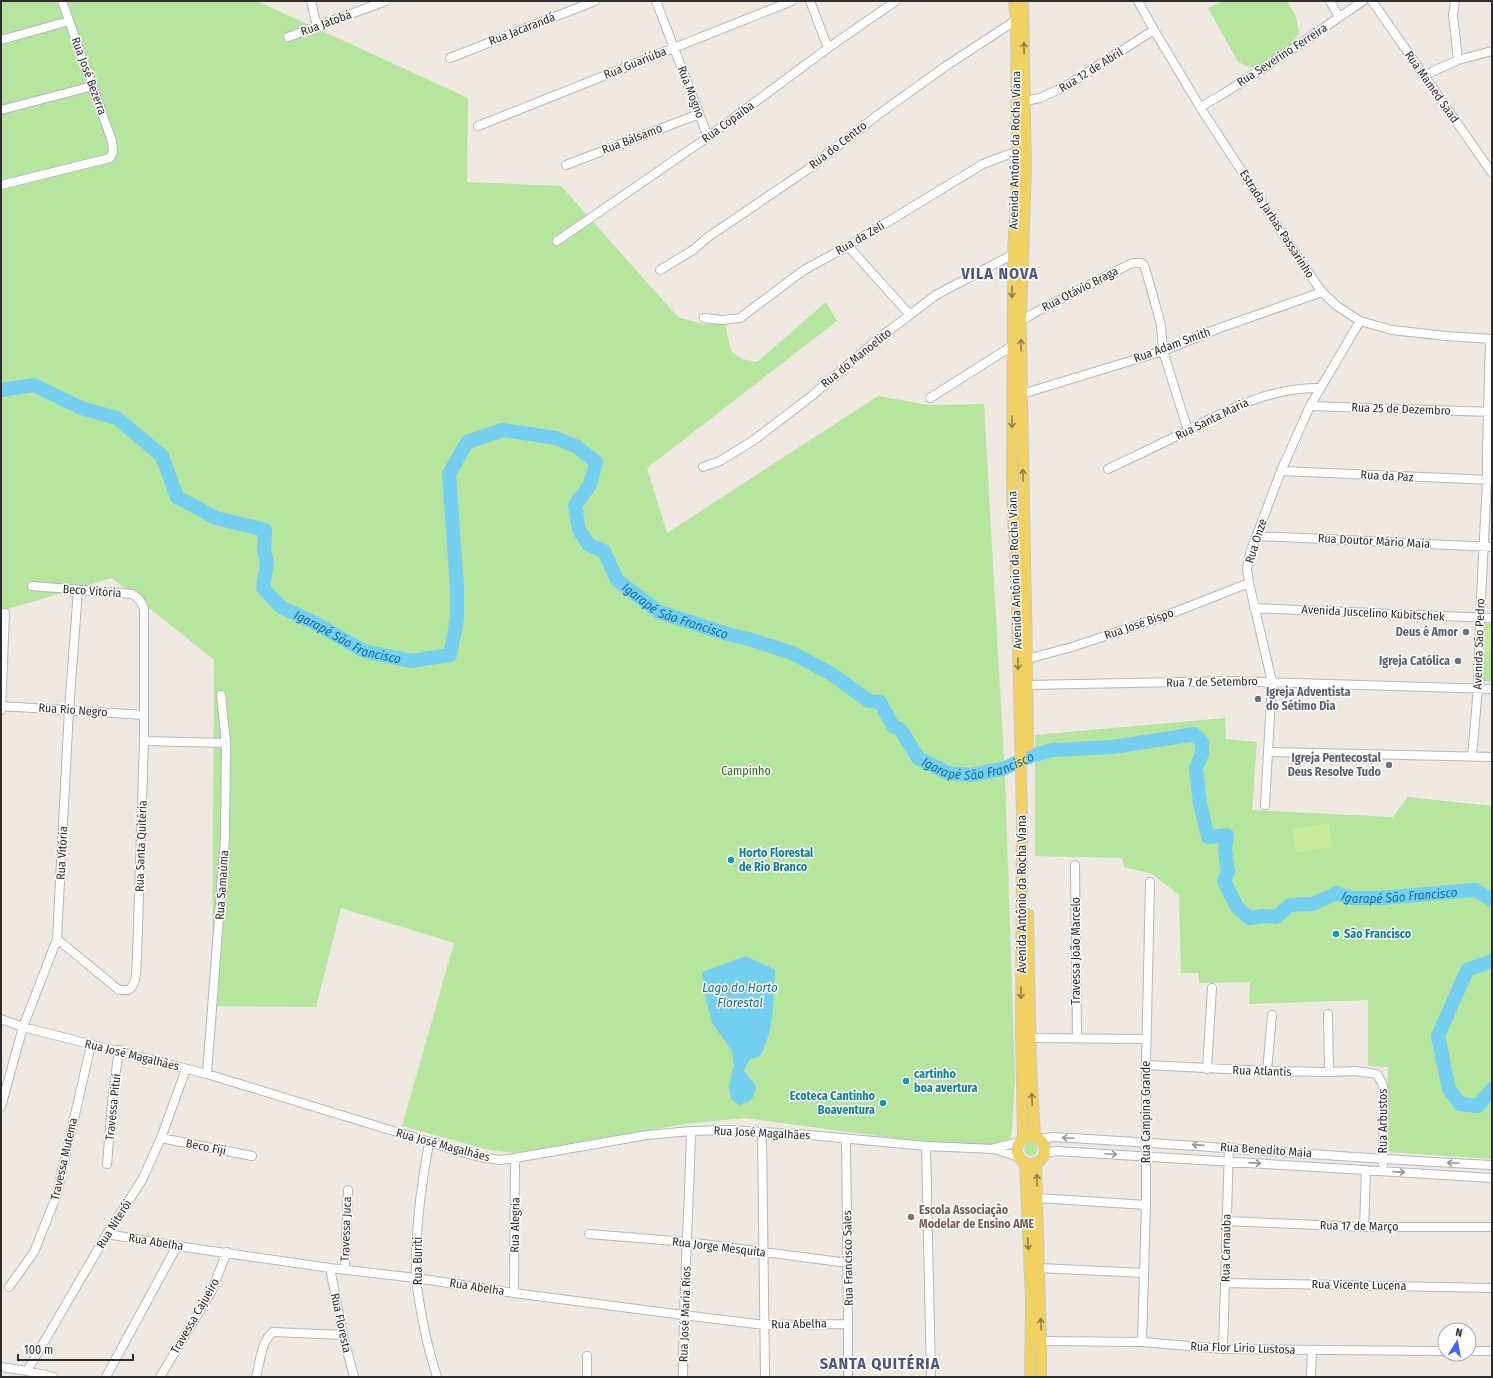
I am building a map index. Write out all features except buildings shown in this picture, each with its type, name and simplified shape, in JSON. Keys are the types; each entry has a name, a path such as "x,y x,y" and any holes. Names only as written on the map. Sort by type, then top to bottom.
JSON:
{"main road":[{"name":"Avenida Antônio da Rocha Viana","path":"1014,1 1016,20 1017,176 1013,254 1012,492 1024,752 1032,1106 1037,1138"},
{"name":"Avenida Antônio da Rocha Viana","path":"1023,1 1026,166 1021,321 1027,659 1024,752"},
{"name":"Avenida Antônio da Rocha Viana","path":"1021,1140 1020,1033 1025,814"},
{"path":"1022,1160 1029,1164 1036,1162 1043,1157 1043,1142 1037,1138 1027,1137 1021,1140 1017,1149 1022,1160 1031,1300 1030,1377"},
{"path":"1036,1162 1041,1377"}],"street":[{"name":"Rua José Bezerra","path":"1,185 110,158 113,152 112,141 62,1"},
{"path":"311,1 317,26"},
{"name":"Rua Jatobá","path":"288,37 386,1"},
{"name":"Rua Jacarandá","path":"450,58 595,1"},
{"name":"Rua Mogno","path":"656,1 708,137"},
{"name":"Rua Guariúba","path":"478,126 792,1"},
{"path":"810,1 828,48"},
{"name":"Estrada Jarbas Passarinho","path":"1138,1 1200,107 1322,292 1337,306 1360,321 1392,330 1491,339"},
{"path":"1330,1 1339,17"},
{"name":"Rua Severino Ferreira","path":"1200,107 1223,94 1363,1"},
{"name":"Rua Mamed Saad","path":"1372,1 1492,173"},
{"path":"1455,1 1453,15 1458,60"},
{"name":"Rua Copaíba","path":"557,241 708,137 893,2"},
{"name":"Rua do Centro","path":"660,270 693,250 784,186 946,66 1016,20"},
{"path":"1,40 69,21"},
{"name":"Rua 12 de Abril","path":"1025,101 1040,98 1066,86 1154,30"},
{"path":"1425,75 1458,60 1492,51"},
{"path":"1,110 93,86"},
{"name":"Rua Bálsamo","path":"566,165 699,114"},
{"name":"Rua da Zeli","path":"704,318 722,320 740,318 804,270 848,246 983,164 1017,150"},
{"path":"1483,161 1492,160"},
{"path":"848,246 910,315"},
{"name":"Rua do Manoelito","path":"703,468 720,461 754,440 809,398 878,339 936,295 1013,254"},
{"name":"Rua Otávio Braga","path":"1021,321 1130,264 1141,263 1144,265 1154,297 1161,325 1163,351"},
{"name":"Rua Adam Smith","path":"1022,394 1163,351 1217,329 1322,292"},
{"name":"Rua Onze","path":"1265,805 1272,682 1249,583 1247,569 1250,553 1281,471 1310,406 1360,321"},
{"name":"Avenida São Pedro","path":"1472,756 1478,688 1480,618 1488,547 1490,480 1487,450 1490,412 1491,339"},
{"path":"930,398 1012,346"},
{"path":"1163,351 1188,431"},
{"name":"Rua Santa Maria","path":"1108,469 1188,431 1212,417 1261,396 1287,390 1320,388"},
{"name":"Rua 25 de Dezembro","path":"1310,406 1490,412"},
{"name":"Rua da Paz","path":"1281,471 1490,480"},
{"name":"Rua Doutor Mário Maia","path":"1257,536 1488,547"},
{"name":"Rua José Bispo","path":"1027,659 1072,647 1162,617 1249,583"},
{"name":"Beco Vitória","path":"32,586 132,594 142,602 144,609"},
{"name":"Rua Vitória","path":"1,1107 23,1026 57,939 69,710 78,590"},
{"name":"Avenida Juscelino Kubitschek","path":"1254,608 1492,618"},
{"name":"Rua Santa Quitéria","path":"57,939 119,990 128,990 133,986 137,958 144,741 144,609"},
{"path":"1,710 6,613"},
{"name":"Rua 7 de Setembro","path":"1027,685 1232,681 1492,689"},
{"name":"Rua Samaúma","path":"207,1074 225,838 226,743 221,695"},
{"name":"Rua Rio Negro","path":"1,706 144,715"},
{"path":"144,741 226,743"},
{"path":"1268,752 1492,757"},
{"name":"Travessa João Marcelo","path":"1075,865 1076,1038"},
{"name":"Rua Campina Grande","path":"1142,1342 1146,1205 1146,1065 1148,1039 1150,882"},
{"path":"1207,1068 1212,988"},
{"path":"1328,1014 1329,1072"},
{"path":"1267,1071 1272,1015"},
{"name":"Rua José Magalhães","path":"1,1018 23,1026 92,1045 119,1050 207,1074 429,1143 490,1159 500,1160 515,1158 648,1135 691,1131 728,1130 926,1146 994,1148 1021,1140"},
{"path":"1030,1038 1148,1039"},
{"name":"Travessa Mutema","path":"9,1287 34,1252 56,1197 78,1096 92,1045"},
{"name":"Travessa Pituí","path":"107,1164 113,1092 119,1050"},
{"name":"Rua Atlantis","path":"1146,1065 1267,1071 1355,1071 1377,1074"},
{"name":"Rua Niterói","path":"27,1371 107,1234 142,1180 161,1138 186,1069"},
{"name":"Rua Arbustos","path":"1377,1074 1384,1091 1382,1170"},
{"name":"Rua José Maria Rios","path":"683,1377 683,1315 688,1242 691,1131"},
{"path":"762,1132 765,1377"},
{"name":"Rua Benedito Maia","path":"1037,1138 1052,1137 1147,1142 1229,1147 1383,1160 1492,1165"},
{"name":"Beco Fiji","path":"161,1138 252,1156"},
{"name":"Rua Francisco Sales","path":"846,1139 848,1377"},
{"name":"Rua Buriti","path":"429,1143 421,1184 416,1278 421,1316 431,1359 437,1377"},
{"path":"926,1146 931,1377"},
{"name":"Rua Carnaúba","path":"1223,1349 1229,1147"},
{"name":"Rua José Magalhães","path":"994,1148 1022,1160"},
{"name":"Rua Benedito Maia","path":"1044,1153 1056,1151 1146,1156 1492,1178"},
{"name":"Rua Alegria","path":"514,1292 515,1158"},
{"path":"1364,1227 1366,1170"},
{"name":"Travessa Juca","path":"345,1269 348,1190"},
{"path":"1038,1198 1146,1205"},
{"name":"Rua 17 de Março","path":"1226,1221 1364,1227 1492,1227"},
{"name":"Rua Abelha","path":"107,1234 177,1246 228,1252 330,1268 416,1278 765,1325 848,1324"},
{"name":"Rua Jorge Mesquita","path":"589,1234 688,1242 848,1263"},
{"path":"106,1377 177,1246"},
{"name":"Travessa Cajueiro","path":"160,1377 211,1292 228,1252"},
{"name":"Rua Floresta","path":"330,1268 343,1335 354,1377"},
{"path":"1039,1268 1144,1273"},
{"name":"Rua Vicente Lucena","path":"1225,1282 1492,1288"},
{"path":"256,1377 265,1343 268,1336 272,1332 343,1335"},
{"name":"Rua Flor Lírio Lustosa","path":"1041,1341 1142,1342 1223,1349 1437,1351"},
{"path":"1311,1377 1312,1350"},
{"path":"1477,1351 1492,1351"},
{"path":"587,1356 587,1377"},
{"path":"1,1368 27,1371 53,1377"}],"green space":[{"name":"Campinho","path":"1,1 257,1 468,98 467,182 561,186 678,317 703,324 725,324 731,351 742,359 757,362 826,302 837,321 647,468 667,533 878,396 929,405 984,404 1005,777 1015,1076 1012,1132 1010,1140 1004,1145 1004,1147 907,1140 745,1118 685,1124 515,1153 489,1150 402,1126 454,943 341,908 316,1007 212,1006 214,660 112,578 1,611","holes":["576,491 575,505 578,546 570,507"]},
{"path":"1223,1 1287,1 1296,16 1299,33 1294,43 1261,65 1249,67 1238,62 1208,8"},
{"path":"1483,623 1492,624 1492,682 1479,681"},
{"path":"1485,627 1492,627 1492,652 1483,651"},
{"name":"São Francisco","path":"1225,718 1226,739 1257,742 1252,810 1393,817 1408,797 1492,806 1492,1159 1385,1152 1388,1067 1368,1066 1368,1000 1249,1004 1250,982 1199,983 1198,973 1181,973 1179,895 1152,874 1124,867 1122,858 1035,856 1035,735"},
{"path":"1329,823 1332,847 1296,852 1292,829"},
{"path":"1031,1142 1036,1144 1038,1149 1036,1154 1031,1156 1026,1154 1024,1149 1026,1144"}],"water":[{"name":"Lago do Horto Florestal","path":"746,956 775,970 771,1025 765,1046 760,1056 749,1060 744,1071 756,1086 754,1094 750,1101 739,1105 731,1099 729,1086 734,1066 732,1051 712,1023 704,991 702,972"}],"waterway":[{"name":"Igarapé São Francisco","path":"1,390 34,385 81,408 117,418 162,456 177,497 216,518 265,530 264,551 267,563 263,588 281,607 315,623 364,651 411,661 450,655 457,619 457,587 449,474 467,442 503,430 556,438 577,447 596,462 590,485 575,505 579,530 589,545 604,551 617,580 659,612 792,653 830,673 869,701 880,702 893,726 901,730 918,758 948,773 971,775 1003,769 1031,756 1053,750 1113,747 1194,734 1202,742 1202,754 1196,768 1200,803 1208,837 1227,835 1225,849 1228,872 1224,881 1237,907 1249,918 1264,916 1276,917 1290,905 1313,904 1337,893 1351,898 1380,898 1475,890 1492,900"},
{"name":"Igarapé São Francisco","path":"1492,961 1467,970 1438,1036 1449,1089 1460,1104 1478,1106 1492,1089"}],"place":[{"name":"Deus é Amor","path":"1466,632"},
{"name":"Igreja Católica","path":"1458,661"},
{"name":"Igreja Adventista do Sétimo Dia","path":"1258,699"},
{"name":"Igreja Pentecostal Deus Resolve Tudo","path":"1389,765"},
{"name":"Horto Florestal de Rio Branco","path":"731,860"},
{"name":"São Francisco","path":"1336,934"},
{"name":"cartinho boa avertura","path":"906,1081"},
{"name":"Ecoteca Cantinho Boaventura","path":"883,1103"},
{"name":"Escola Associação Modelar de Ensino AME","path":"911,1217"}],"district":[{"name":"VILA NOVA","path":"1000,273"},
{"name":"SANTA QUITÉRIA","path":"880,1363"}]}
